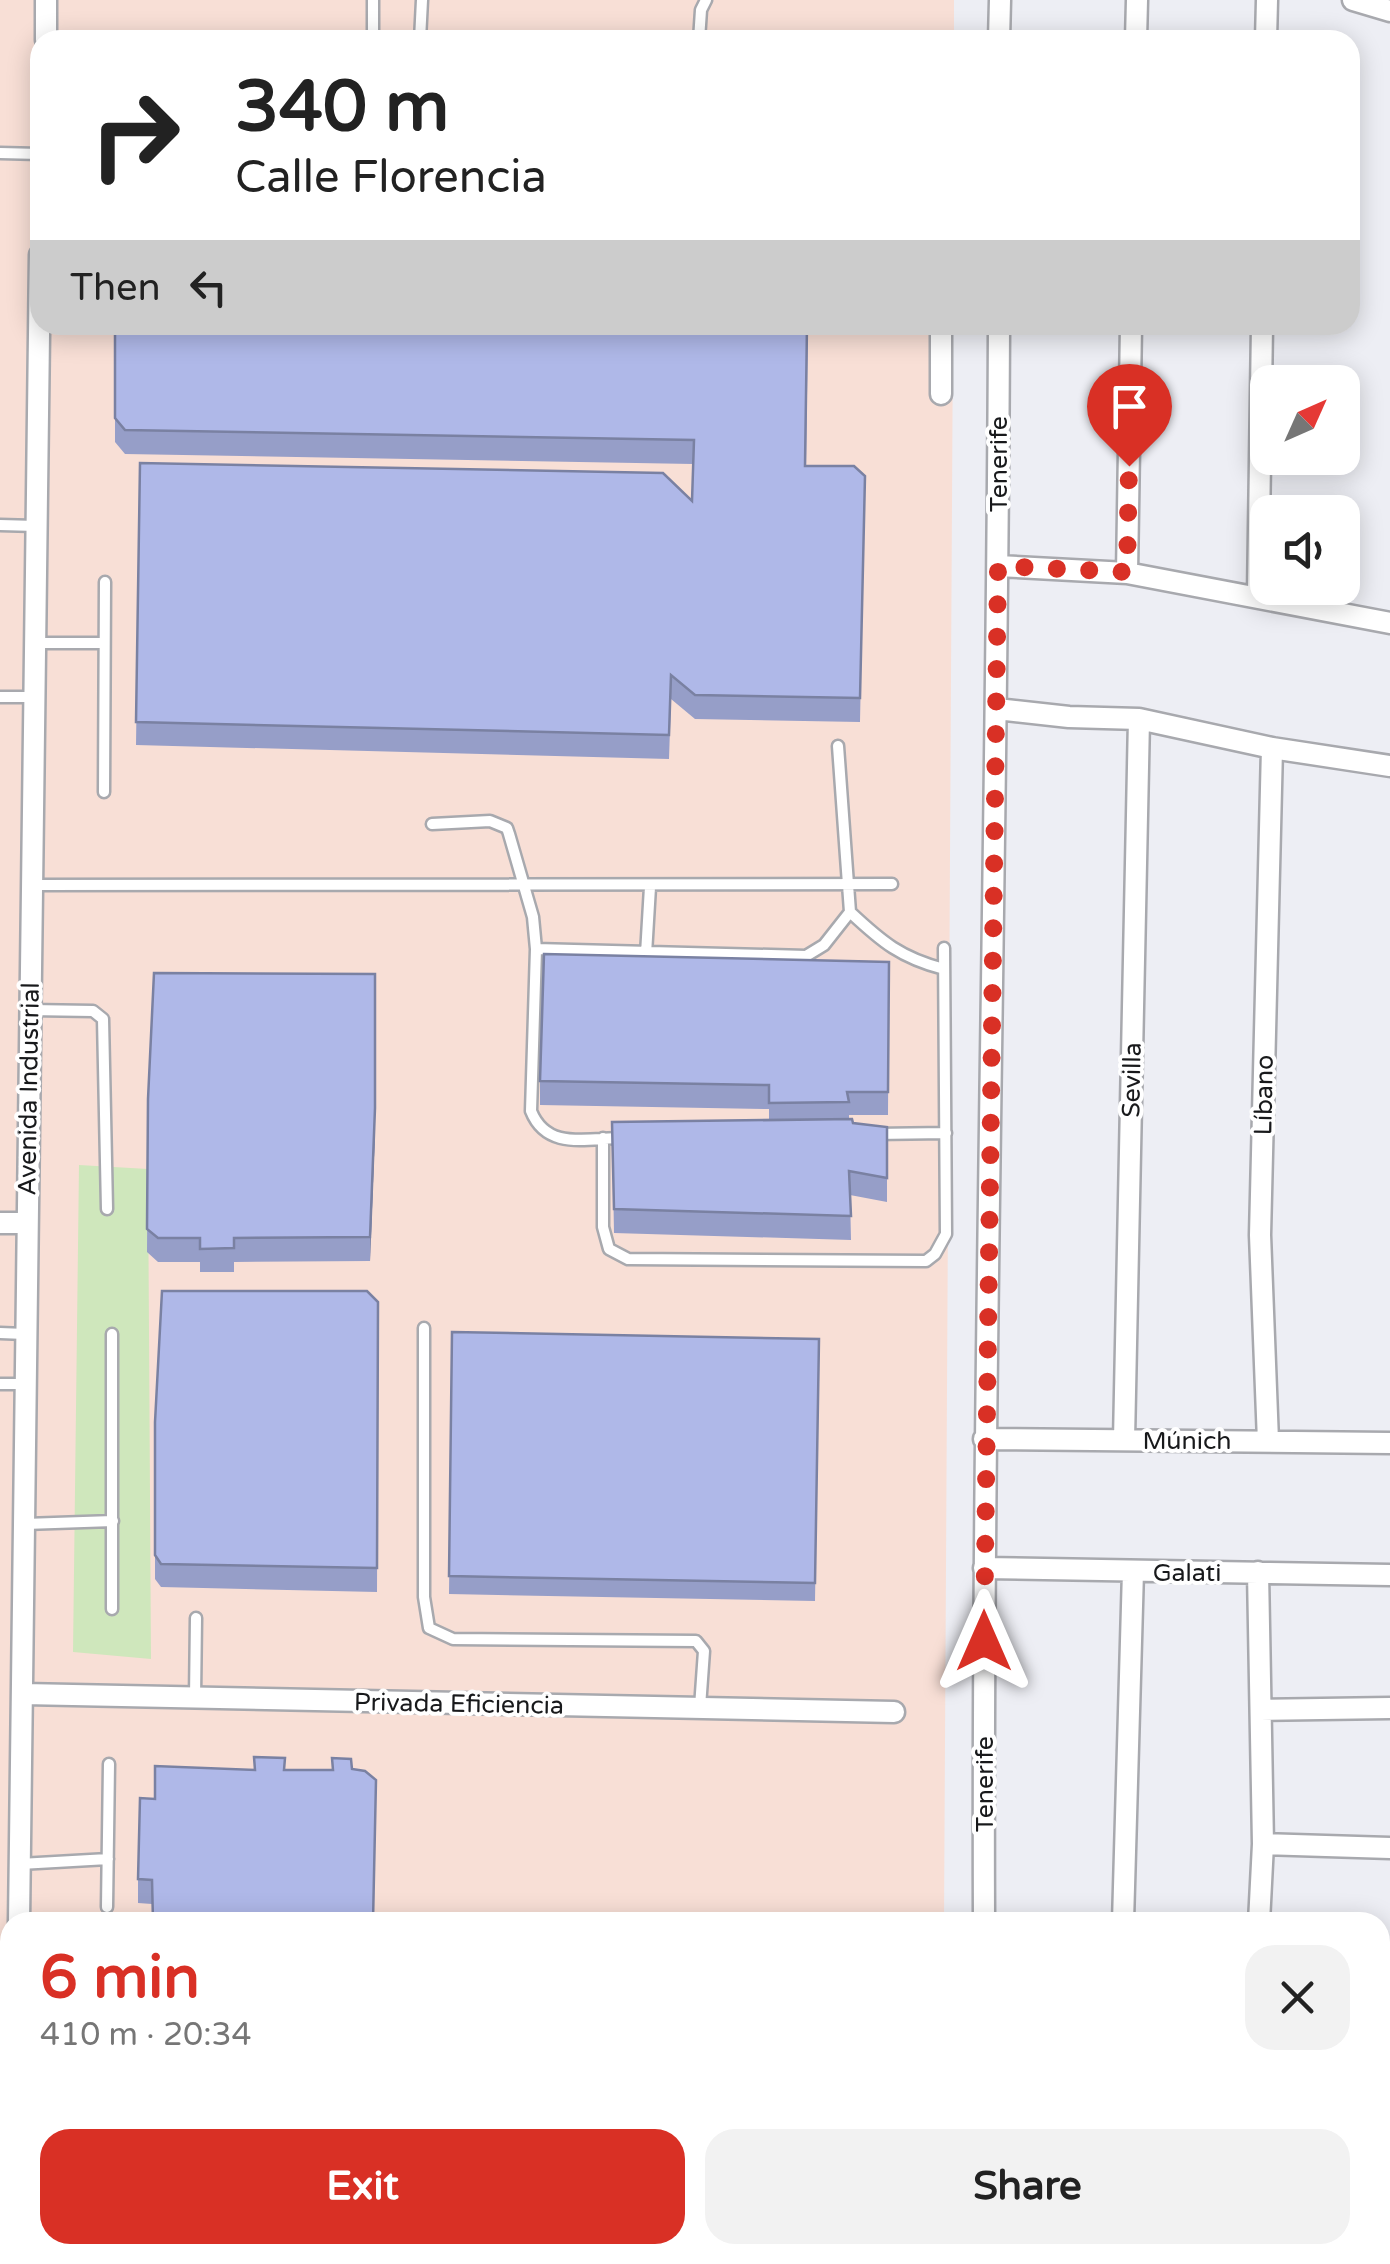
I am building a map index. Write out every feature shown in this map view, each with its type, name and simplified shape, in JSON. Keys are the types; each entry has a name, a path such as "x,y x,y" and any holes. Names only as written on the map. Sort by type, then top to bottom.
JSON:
{"street":[{"path":"46,0 46,30"},
{"path":"1000,0 1000,30"},
{"path":"1136,30 1137,0"},
{"path":"1266,0 1266,30"},
{"path":"1352,0 1390,11"},
{"name":"Avenida Industrial","path":"19,1912 39,335"},
{"path":"940,394 941,335"},
{"name":"Tenerife","path":"984,1912 984,1439 997,709 999,335"},
{"path":"1127,572 1132,335"},
{"path":"1259,495 1262,335"},
{"path":"998,566 1127,572 1250,595"},
{"path":"1302,605 1390,623"},
{"path":"997,709 1139,719 1272,748 1390,766"},
{"name":"Sevilla","path":"1124,1440 1139,719"},
{"name":"Líbano","path":"1268,1441 1260,1235 1272,748"},
{"path":"0,1223 26,1223"},
{"name":"Múnich","path":"984,1439 1390,1443"},
{"name":"Galati","path":"984,1568 1390,1575"},
{"path":"1122,1912 1132,1572"},
{"path":"1258,1572 1264,1844 1261,1912"},
{"name":"Privada Eficiencia","path":"24,1694 894,1712"},
{"path":"1261,1710 1390,1708"},
{"path":"1264,1844 1390,1848"}],"lane":[{"path":"373,30 374,0"},
{"path":"420,30 422,0"},
{"path":"699,30 700,10 706,0"},
{"path":"0,153 30,154"},
{"path":"0,525 36,526"},
{"path":"104,792 105,582"},
{"path":"34,643 104,643"},
{"path":"0,697 34,697"},
{"path":"536,949 806,956 824,945 850,912 838,746"},
{"path":"432,824 490,820 507,828 533,917 536,949 532,1110 537,1126 557,1138 641,1138"},
{"path":"31,886 892,884"},
{"path":"646,954 650,887"},
{"path":"850,912 889,948 944,970"},
{"path":"602,1138 603,1227 610,1249 628,1260 926,1260 935,1254 946,1234 944,948"},
{"path":"29,1010 93,1012 103,1018 107,1209"},
{"path":"870,1134 946,1133"},
{"path":"424,1328 424,1597 430,1628 453,1639 696,1641 704,1651 700,1708"},
{"path":"0,1333 26,1334"},
{"path":"112,1334 112,1610"},
{"path":"0,1384 25,1384"},
{"path":"25,1524 113,1521"},
{"path":"195,1698 196,1618"},
{"path":"107,1907 109,1764"},
{"path":"20,1864 108,1859"}],"shaded area":[{"path":"0,0 954,0 954,30 30,30 30,335 953,335 944,1912 0,1912"}],"green space":[{"path":"79,1165 148,1169 151,1659 73,1652"}],"building":[{"path":"115,335 807,335 805,466 854,466 865,476 860,698 695,695 671,675 669,735 136,722 140,463 663,473 692,501 694,440 125,430 115,418"},
{"path":"544,954 889,962 888,1092 847,1092 849,1102 769,1103 769,1085 540,1081"},
{"path":"154,973 375,974 370,1237 234,1238 234,1248 200,1249 200,1238 158,1238 147,1229"},
{"path":"852,1119 853,1123 887,1127 887,1178 849,1171 851,1216 614,1209 612,1122"},
{"path":"162,1291 367,1291 378,1302 377,1568 161,1564 155,1555 155,1422"},
{"path":"452,1332 819,1339 815,1583 449,1576"},
{"path":"254,1757 285,1758 284,1770 333,1770 332,1758 351,1759 352,1769 365,1771 376,1780 373,1912 153,1912 152,1880 138,1879 140,1798 155,1799 155,1766 255,1770"}],"route":[{"path":"984,1641 998,566 1127,572 1129,466"}]}
